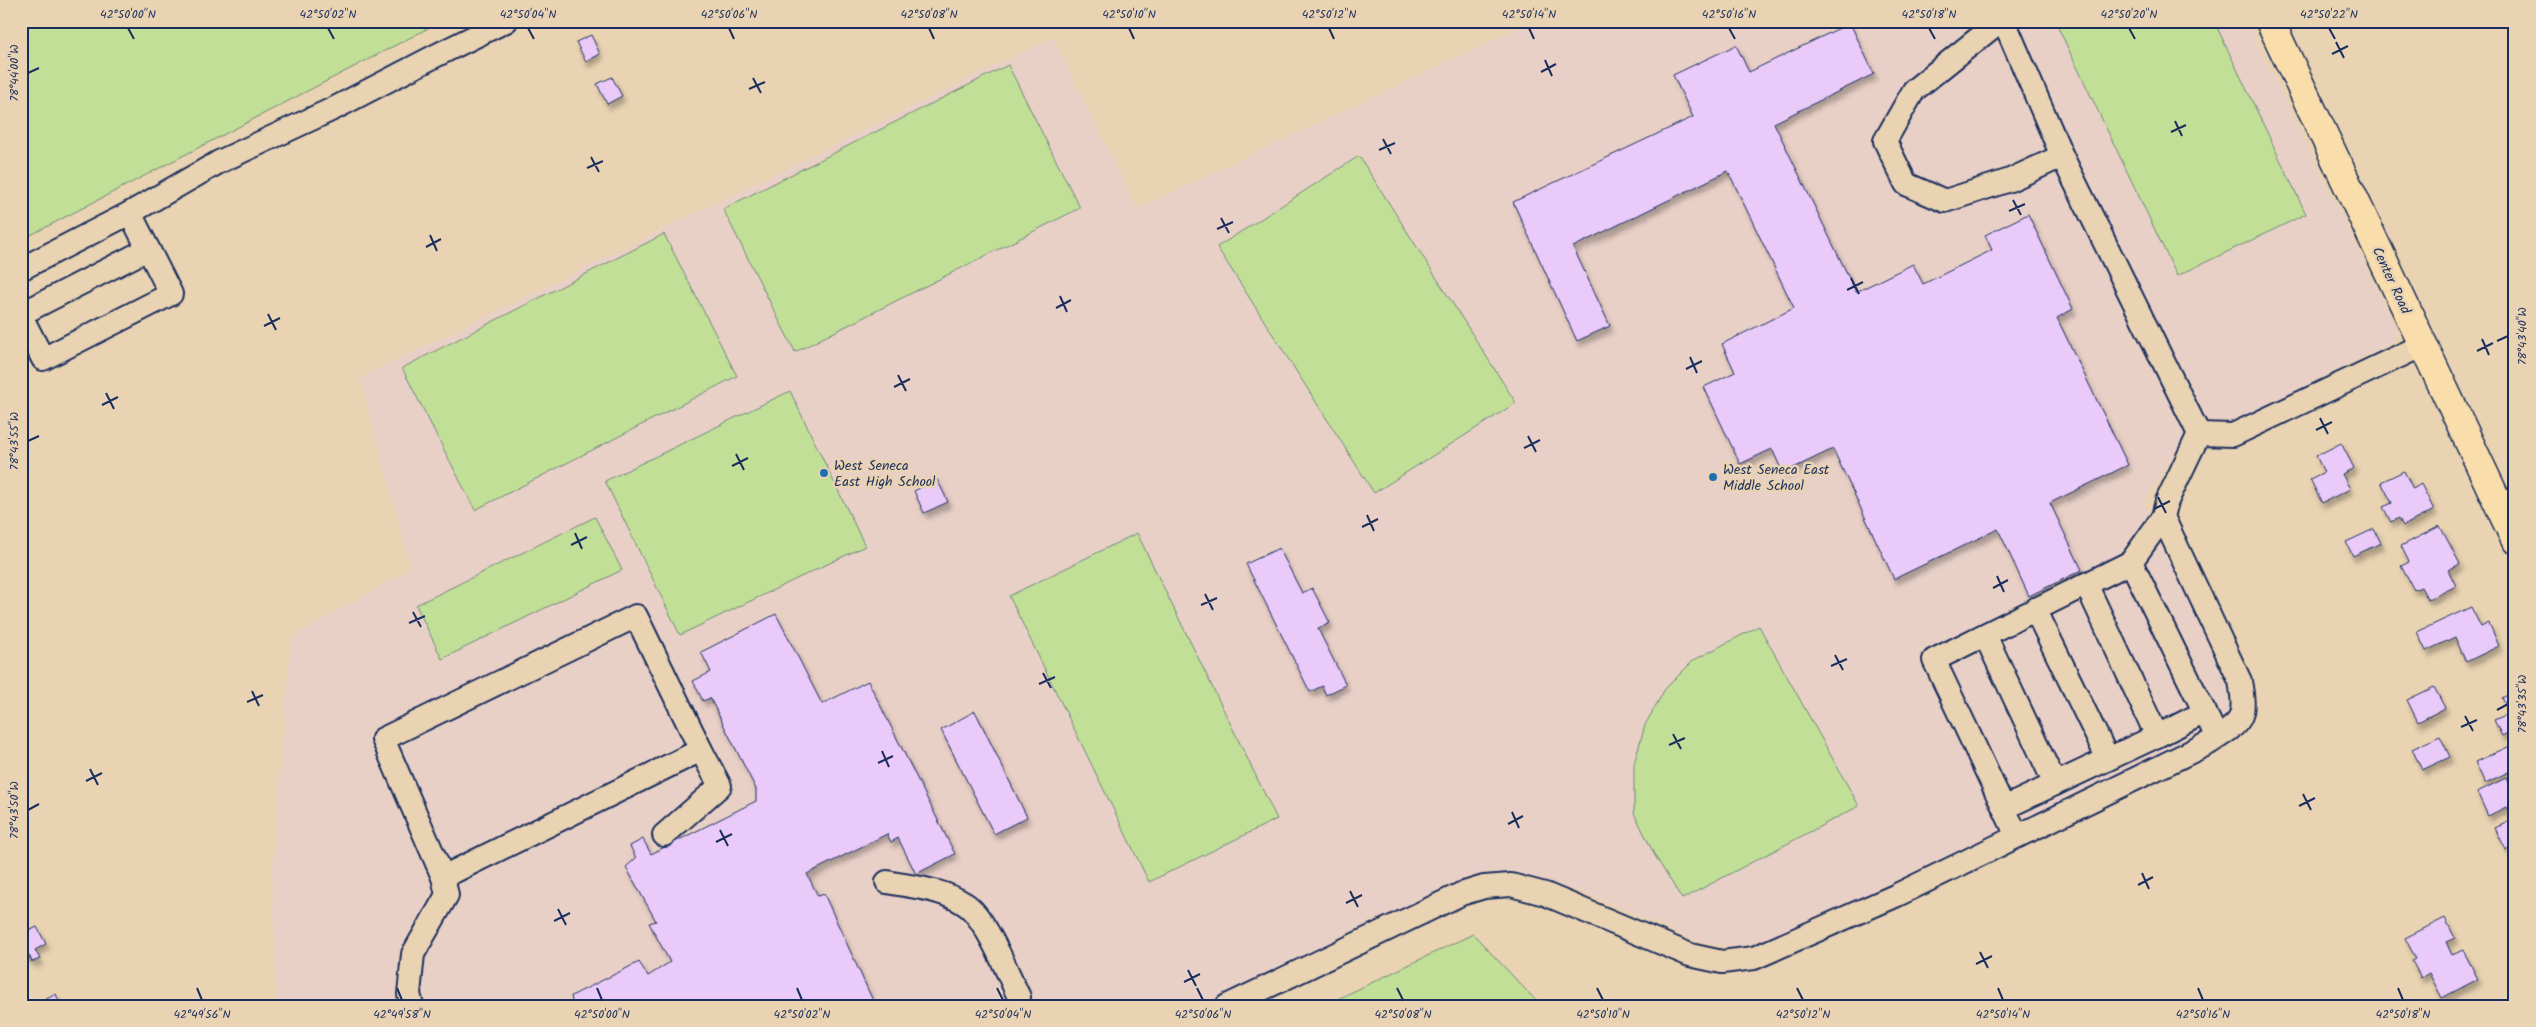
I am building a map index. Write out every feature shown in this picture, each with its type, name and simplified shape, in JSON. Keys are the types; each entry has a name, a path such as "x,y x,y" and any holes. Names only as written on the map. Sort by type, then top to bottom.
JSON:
{"main road":[{"name":"Center Road","path":"2270,21 2515,539"}],"lane":[{"path":"21,269 130,213 220,162 335,108 437,54 506,21"},
{"path":"2062,156 2010,180 1946,201 1906,184 1885,141 1914,90 1997,22 2198,434"},
{"path":"130,213 171,294 43,359 21,315 148,249"},
{"path":"2198,434 2233,435 2423,345"},
{"path":"2018,836 1934,660 2131,562 2163,517 2167,502 2198,434"},
{"path":"1227,1006 1461,894 1484,887 1511,885 1545,894 1690,955 1722,962 1754,958 1895,896 2218,738 2233,728 2242,718 2244,704 2240,681 2163,517"},
{"path":"2131,562 2218,738"},
{"path":"2086,584 2157,736"},
{"path":"2035,610 2108,759"},
{"path":"412,1006 409,994 413,954 447,895 443,877 383,739 636,616 720,786 664,835"},
{"path":"1984,635 2055,784"},
{"path":"2004,808 2205,712"},
{"path":"443,877 701,750"},
{"path":"887,882 937,891 966,904 979,918 1015,1003"}],"shaded area":[{"path":"1533,21 2247,21 2397,330 2393,342 2176,451 2144,503 2238,695 2225,722 1864,898 1774,936 1736,948 1697,941 1585,893 1533,881 1462,886 1214,1006 277,1006 272,879 291,638 411,568 360,378 1053,37 1137,209"}],"green space":[{"path":"21,21 442,21 21,240"},
{"path":"2055,21 2214,21 2306,214 2177,276"},
{"path":"1008,65 1080,208 795,352 723,209"},
{"path":"1359,156 1516,403 1374,493 1217,247"},
{"path":"664,234 737,376 475,510 402,368"},
{"path":"790,391 865,546 680,635 605,481"},
{"path":"595,517 622,570 442,659 416,605"},
{"path":"1137,533 1277,819 1149,882 1009,596"},
{"path":"1759,626 1859,806 1682,899 1655,856 1634,813 1634,764 1645,725 1665,689 1694,660"},
{"path":"1473,934 1541,1006 1323,1006"}],"building":[{"path":"1850,23 1874,74 1774,123 1856,292 1913,264 1923,284 1992,250 1985,235 2028,214 2073,309 2057,318 2128,465 2050,503 2082,570 2029,596 1998,529 1894,579 1833,449 1783,473 1772,449 1740,464 1704,387 1735,372 1722,344 1794,308 1728,171 1573,247 1610,326 1577,341 1513,202 1693,117 1673,75 1736,45 1749,72"},
{"path":"591,35 600,54 586,62 576,42"},
{"path":"612,77 622,96 607,104 597,84"},
{"path":"2341,443 2354,468 2342,474 2350,489 2322,503 2310,479 2324,472 2316,456"},
{"path":"2404,471 2413,489 2421,484 2434,510 2403,526 2399,518 2391,522 2383,507 2392,503 2381,482"},
{"path":"937,479 948,502 924,513 914,491"},
{"path":"2440,526 2460,564 2448,570 2456,586 2428,600 2421,587 2414,590 2401,566 2409,562 2401,546"},
{"path":"2374,529 2381,543 2353,556 2346,542"},
{"path":"1279,548 1302,593 1312,588 1330,623 1318,629 1346,685 1326,695 1322,686 1310,692 1246,564"},
{"path":"2471,607 2481,627 2489,623 2499,646 2466,662 2455,637 2426,651 2417,632"},
{"path":"776,614 822,704 868,681 955,854 916,874 898,838 891,842 887,834 807,874 818,896 824,894 874,1003 869,1006 573,1006 571,996 639,962 648,976 670,962 649,923 656,921 626,867 636,858 630,846 643,839 651,854 756,801 756,789 710,698 703,701 693,681 711,672 701,652"},
{"path":"2434,687 2445,708 2418,722 2407,700"},
{"path":"2515,691 2515,729 2502,736 2494,720 2510,713 2502,698"},
{"path":"975,711 1027,817 994,834 941,730"},
{"path":"2440,736 2450,757 2422,770 2412,749"},
{"path":"2510,746 2515,758 2515,769 2485,783 2475,762"},
{"path":"2506,778 2508,783 2515,780 2515,846 2506,850 2495,828 2512,820 2506,807 2488,816 2477,792"},
{"path":"2445,918 2455,938 2446,942 2452,955 2463,950 2478,979 2442,998 2429,973 2421,978 2412,961 2416,959 2405,938"},
{"path":"37,927 46,944 35,950 40,959 32,962 29,955 21,959 21,935"},
{"path":"56,994 61,1006 33,1006"}],"place":[{"name":"West Seneca East High School","path":"824,473"},
{"name":"West Seneca East Middle School","path":"1713,477"}]}
